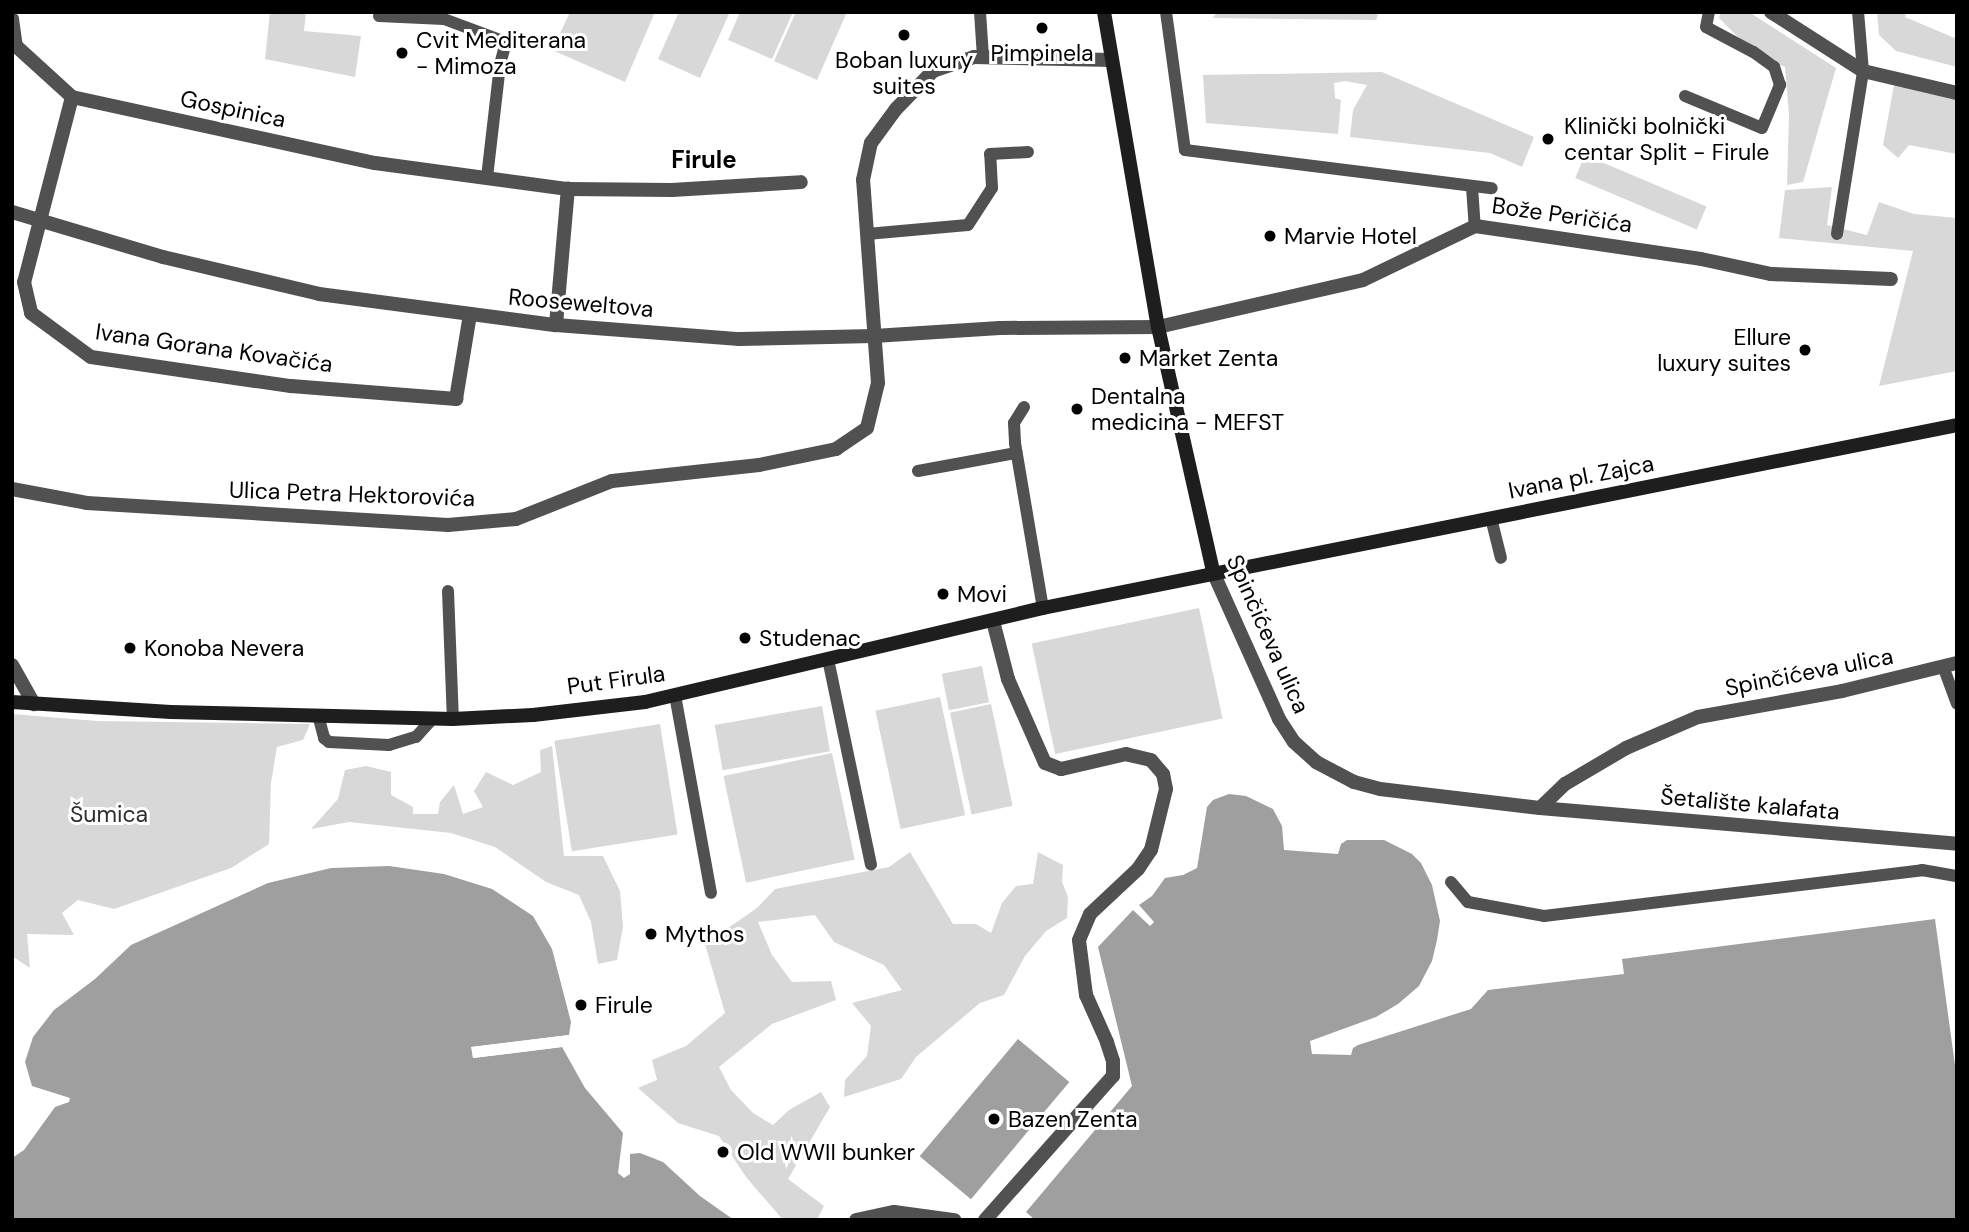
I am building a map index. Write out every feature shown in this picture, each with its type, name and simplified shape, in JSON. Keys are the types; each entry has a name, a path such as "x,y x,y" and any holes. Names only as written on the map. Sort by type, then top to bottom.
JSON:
{"street":[{"name":"Spinčićeva ulica","path":"1104,12 1158,327 1213,572 1279,719 1294,742 1316,762 1354,782 1380,789 1540,808 1565,784 1626,748 1698,717 1842,691 1950,664"},
{"path":"1772,12 1863,71 1957,93"},
{"path":"12,19 16,46 72,97"},
{"name":"Ulica Petra Hektorovića","path":"12,489 87,503 448,525 516,519 612,481 759,465 836,449 867,428 878,383 863,180 871,143 896,110 933,71 974,57 1112,60"},
{"name":"Gospinica","path":"72,97 375,163 568,189 672,190 801,182"},
{"name":"Ivana Gorana Kovačića","path":"72,97 24,282 31,313 91,357 291,386 456,398 470,314"},
{"path":"556,325 568,189"},
{"name":"Rooseweltova","path":"12,212 163,257 319,294 556,325 739,339 874,336 1000,328 1158,327"},
{"name":"Bože Peričića","path":"1158,327 1363,280 1475,226 1701,259 1771,274 1891,279"},
{"name":"Ivana pl. Zajca","path":"1213,572 1957,425"},
{"name":"Put Firula","path":"12,702 453,719 533,715 645,702 1043,608 1213,572"},
{"path":"985,1220 1113,1076 1113,1061 1107,1042 1086,995 1079,940 1090,914 1138,869 1151,850 1166,789 1163,774 1151,760 1126,754 1060,769 1045,763 1008,679 993,621"},
{"path":"12,665 34,704"},
{"name":"Šetalište kalafata","path":"1540,808 1957,844"},
{"path":"856,1220 894,1212 954,1220"}],"lane":[{"path":"980,12 983,57"},
{"path":"1166,12 1185,150 1492,188"},
{"path":"1685,96 1762,128 1780,85 1774,67 1753,52 1706,27 1709,12"},
{"path":"1837,234 1863,71 1858,12"},
{"path":"379,16 444,19 506,42 500,65 487,178"},
{"path":"867,234 968,225 992,188 990,153 1028,152"},
{"path":"1472,187 1475,226"},
{"path":"1024,407 1014,423 1016,453 1043,608"},
{"path":"918,471 1016,453"},
{"path":"1491,518 1501,558"},
{"path":"448,591 453,719"},
{"path":"828,659 871,865"},
{"path":"1950,664 1957,704"},
{"path":"675,695 711,893"},
{"path":"318,715 324,738 329,742 389,745 416,737 433,718"},
{"path":"1451,882 1468,902 1544,916 1922,870 1957,876"}],"green space":[{"path":"270,12 306,12 304,31 361,36 355,77 265,59"},
{"path":"570,12 655,12 625,82 552,50"},
{"path":"679,12 730,12 700,78 658,59"},
{"path":"740,12 793,12 772,59 728,40"},
{"path":"796,12 847,12 817,80 774,61"},
{"path":"1217,12 1379,12 1376,20 1213,18"},
{"path":"1721,12 1749,12 1836,68 1803,182 1787,185 1789,115 1785,67 1756,55 1719,18"},
{"path":"1877,12 1907,12 1905,17 1957,39 1957,67 1896,51 1879,35"},
{"path":"1382,72 1534,137 1522,167 1490,153 1350,137 1353,110 1367,85 1345,81 1334,83 1335,98 1341,100 1338,134 1206,123 1203,75"},
{"path":"1894,85 1957,98 1957,154 1909,145 1898,158 1883,145"},
{"path":"1585,155 1707,207 1697,230 1575,178"},
{"path":"1832,187 1827,225 1867,235 1879,202 1914,214 1957,218 1957,371 1879,386 1913,251 1779,238 1785,190"},
{"path":"1199,608 1222,719 1055,754 1032,644"},
{"path":"982,666 989,702 949,710 942,674"},
{"path":"940,697 965,815 901,829 875,711"},
{"path":"991,704 1013,806 972,814 950,713"},
{"path":"822,706 830,751 723,770 715,725"},
{"name":"Šumica","path":"12,714 97,721 310,724 303,740 277,747 271,783 269,844 231,868 114,909 78,900 62,913 74,935 27,934 30,968 12,956"},
{"path":"660,724 678,835 572,851 554,741"},
{"path":"552,746 564,856 603,856 620,891 623,927 617,960 598,964 591,922 579,895 546,882 495,847 451,833 349,822 311,829 338,799 345,770 366,766 391,772 391,795 413,807 413,814 438,814 440,802 454,785 463,814 483,807 474,791 486,772 513,785 541,772 540,750"},
{"path":"832,753 855,860 746,883 723,776"},
{"path":"910,852 953,924 976,924 991,933 1002,903 1016,886 1033,884 1038,852 1063,865 1062,882 1068,897 1067,918 1046,931 1025,956 1004,995 980,1003 916,1057 901,1079 844,1097 845,1080 867,1056 871,1026 852,1003 902,990 884,965 834,942 815,915 758,922 772,955 792,982 831,981 836,1000 772,1024 719,1067 731,1090 753,1113 773,1125 789,1110 821,1092 830,1107 788,1179 824,1206 817,1220 783,1220 746,1177 719,1136 678,1123 638,1088 657,1080 652,1060 686,1046 725,1013 705,944 757,908 775,889 889,867"}],"shaded area":[{"path":"1229,794 1246,796 1273,809 1282,826 1284,850 1338,854 1341,844 1347,840 1384,840 1412,854 1421,863 1432,885 1440,921 1432,961 1419,986 1398,1004 1376,1017 1310,1041 1312,1054 1351,1055 1353,1048 1358,1045 1471,1009 1488,990 1624,974 1622,959 1935,919 1957,1080 1957,1220 1035,1220 1026,1212 1132,1086 1098,947 1133,910 1150,926 1154,922 1139,905 1152,896 1165,878 1183,875 1197,868 1207,807 1213,800"},
{"path":"389,866 444,874 492,889 533,916 552,949 571,1022 569,1035 472,1047 473,1058 562,1047 585,1088 623,1133 618,1173 624,1178 630,1174 630,1154 640,1153 663,1162 700,1196 734,1220 12,1220 12,1158 24,1150 55,1107 69,1102 70,1098 32,1086 25,1062 33,1037 54,1010 95,979 131,945 268,883 331,868"},
{"name":"Bazen Zenta","path":"1018,1039 1069,1082 971,1199 920,1156"}],"pier":[{"path":"569,1035 567,1038 475,1050 476,1054 564,1044 562,1047 473,1058 471,1047"}],"place":[{"name":"Pimpinela","path":"1042,28"},
{"name":"Boban luxury suites","path":"904,35"},
{"name":"Cvit Mediterana - Mimoza","path":"402,53"},
{"name":"Klinički bolnički centar Split - Firule","path":"1548,139"},
{"name":"Marvie Hotel","path":"1270,236"},
{"name":"Ellure luxury suites","path":"1805,350"},
{"name":"Market Zenta","path":"1125,358"},
{"name":"Dentalna medicina - MEFST","path":"1077,409"},
{"name":"Movi","path":"943,594"},
{"name":"Studenac","path":"745,638"},
{"name":"Konoba Nevera","path":"130,648"},
{"name":"Mythos","path":"651,934"},
{"name":"Firule","path":"581,1005"},
{"name":"Bazen Zenta","path":"994,1119"},
{"name":"Old WWII bunker","path":"723,1152"}],"district":[{"name":"Firule","path":"704,160"}]}
